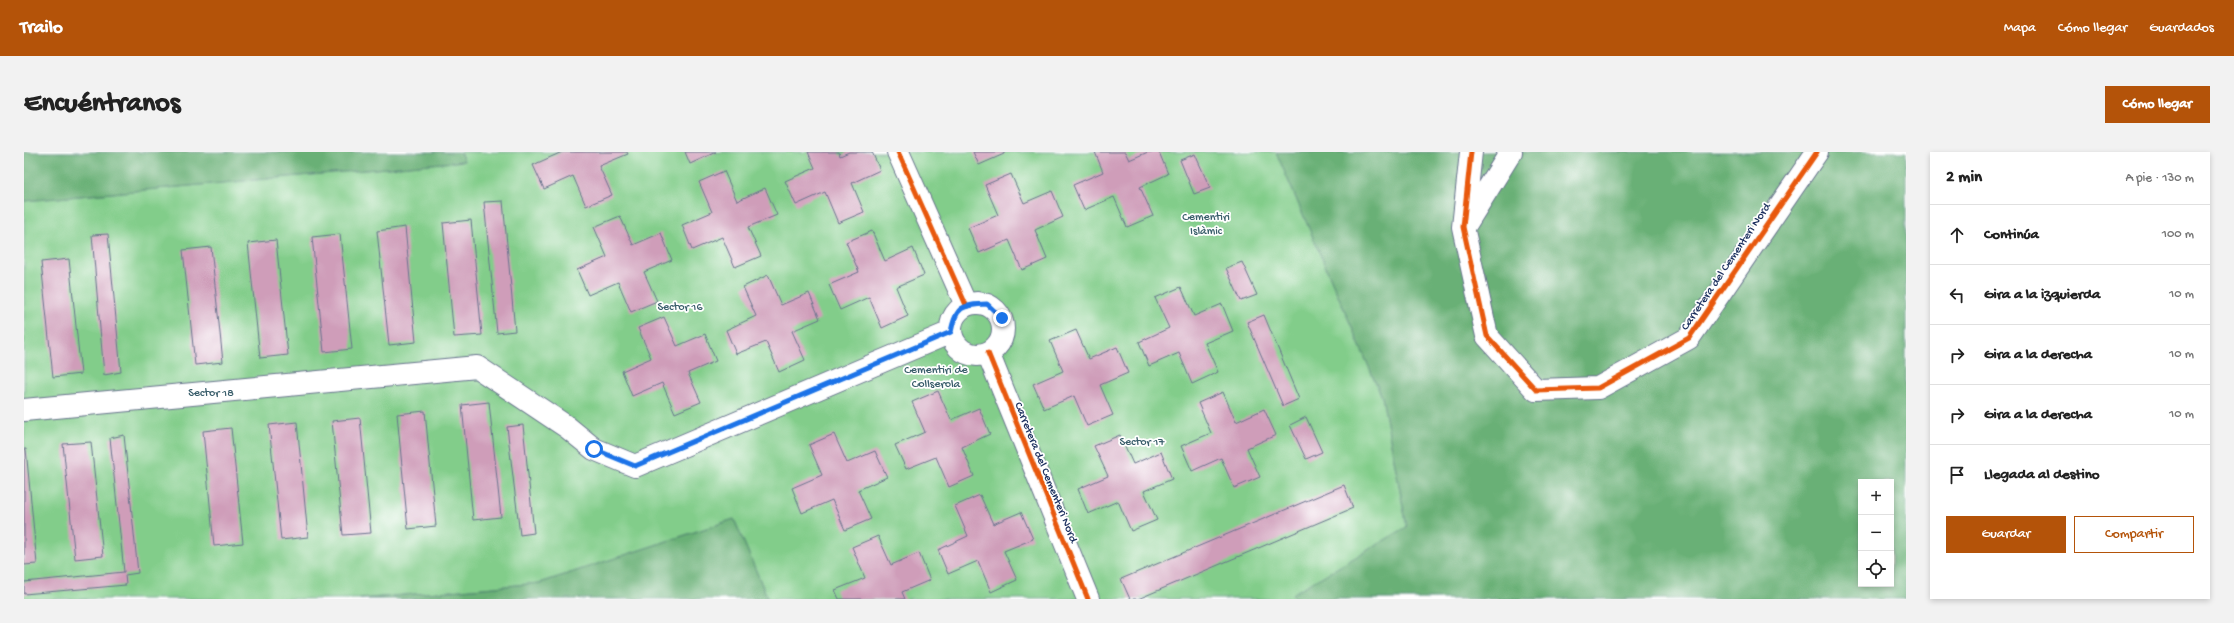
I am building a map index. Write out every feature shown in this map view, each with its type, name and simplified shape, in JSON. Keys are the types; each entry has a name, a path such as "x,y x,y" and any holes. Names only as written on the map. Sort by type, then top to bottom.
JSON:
{"street":[{"path":"898,152 966,305"},
{"name":"Carretera del Cementeri Nord","path":"1471,152 1463,228 1487,336 1536,390 1598,388 1689,338 1817,152"},
{"path":"1463,228 1511,152"},
{"path":"987,304 1002,318 1003,338 988,353 972,355 962,350 958,347 951,332 954,316 966,305 987,304"},
{"path":"24,410 477,367 567,428 594,449 635,466 951,332"},
{"name":"Carretera del Cementeri Nord","path":"988,353 1088,599"}],"green space":[{"path":"24,152 460,152 464,161 24,201"},
{"name":"Cementiri de Collserola","path":"460,152 1276,152 1382,397 1407,527 1293,594 1296,599 768,599 734,519 540,583 360,599 24,599 24,201 464,161"},
{"path":"1276,152 1906,152 1906,599 1296,599 1292,594 1407,527 1382,397"},
{"path":"734,519 768,599 360,599 540,583"}],"building":[{"path":"562,152 627,152 628,154 599,166 612,195 586,206 573,176 544,189 533,165"},
{"path":"685,152 716,152 690,164"},
{"path":"808,152 839,152 840,156 849,152 872,152 880,170 852,183 864,212 838,223 825,192 796,205 785,181 815,168"},
{"path":"973,152 1004,152 1004,154 979,165"},
{"path":"1095,152 1125,152 1129,160 1148,152 1159,152 1168,174 1140,187 1153,216 1127,227 1114,197 1084,210 1073,185 1103,172"},
{"path":"1195,154 1210,188 1194,194 1180,160"},
{"path":"724,171 737,201 765,188 777,215 748,227 761,256 735,267 722,237 692,250 682,225 712,212 699,182"},
{"path":"1011,174 1024,203 1052,191 1063,217 1035,230 1047,259 1022,270 1009,240 979,253 968,228 998,215 985,185"},
{"path":"503,201 515,331 497,333 484,202"},
{"path":"620,216 633,245 661,233 672,260 644,272 657,301 631,312 618,282 588,295 577,270 607,257 594,227"},
{"path":"471,220 482,335 454,337 443,223"},
{"path":"405,227 416,342 389,345 377,231"},
{"path":"872,231 885,261 913,248 924,275 896,287 908,316 882,328 869,297 840,310 829,285 859,272 846,242"},
{"path":"108,234 121,372 104,375 92,235"},
{"path":"340,234 352,349 324,352 312,237"},
{"path":"276,240 288,355 260,358 248,243"},
{"path":"211,247 223,362 195,365 183,250"},
{"path":"69,259 81,374 53,377 41,262"},
{"path":"1242,262 1257,295 1241,301 1226,268"},
{"path":"768,275 781,305 809,293 820,319 792,331 805,360 779,372 766,342 736,354 726,330 756,316 743,287"},
{"path":"1181,287 1194,316 1222,304 1233,331 1205,343 1218,372 1192,384 1179,353 1149,366 1139,342 1169,328 1155,298"},
{"path":"1264,315 1299,399 1283,406 1247,322"},
{"path":"664,317 677,346 705,334 716,361 688,373 701,402 675,413 662,383 632,396 622,371 651,358 638,328"},
{"path":"1076,330 1089,359 1117,347 1128,373 1100,385 1113,415 1087,426 1074,396 1044,409 1033,384 1063,371 1050,341"},
{"path":"938,391 951,420 979,408 990,434 962,447 974,476 949,487 936,457 906,469 895,445 925,432 912,402"},
{"path":"1223,392 1236,422 1264,409 1276,435 1247,448 1260,477 1234,488 1221,458 1192,471 1181,446 1211,433 1198,403"},
{"path":"489,402 501,517 473,520 462,405"},
{"path":"425,411 436,526 408,529 397,414"},
{"path":"1306,417 1322,452 1306,459 1290,425"},
{"path":"360,418 371,533 343,535 332,421"},
{"path":"297,422 308,537 281,540 269,425"},
{"path":"523,425 534,533 520,535 507,427"},
{"path":"231,428 243,543 214,546 203,431"},
{"path":"834,434 847,463 875,451 887,477 858,490 871,519 845,530 832,500 802,513 792,488 822,475 809,445"},
{"path":"124,435 138,573 125,575 126,585 24,594 24,582 124,572 110,438"},
{"path":"1120,435 1133,464 1161,452 1172,479 1144,491 1157,520 1131,531 1118,501 1088,514 1078,489 1108,476 1094,446"},
{"path":"91,442 103,556 75,559 63,444"},
{"path":"24,449 26,449 37,564 24,565"},
{"path":"1344,485 1353,508 1138,599 1130,599 1121,579"},
{"path":"980,495 993,524 1021,512 1033,539 1004,551 1017,580 991,592 978,561 948,574 938,550 968,536 955,506"},
{"path":"878,536 891,565 919,553 930,580 902,592 905,599 839,599 835,590 865,578 852,547"}],"cycle path":[{"path":"898,152 966,305"},
{"path":"1471,152 1463,227 1487,336 1536,390 1598,388 1689,338 1817,152"},
{"path":"988,353 1088,599"}],"route":[{"path":"594,449 635,466 951,332 954,316 966,305 987,304 1002,318"}],"park label":[{"name":"Cementiri Islàmic","path":"1206,223"},
{"name":"Sector 16","path":"680,306"},
{"name":"Sector 18","path":"211,392"},
{"name":"Sector 17","path":"1142,441"}]}
